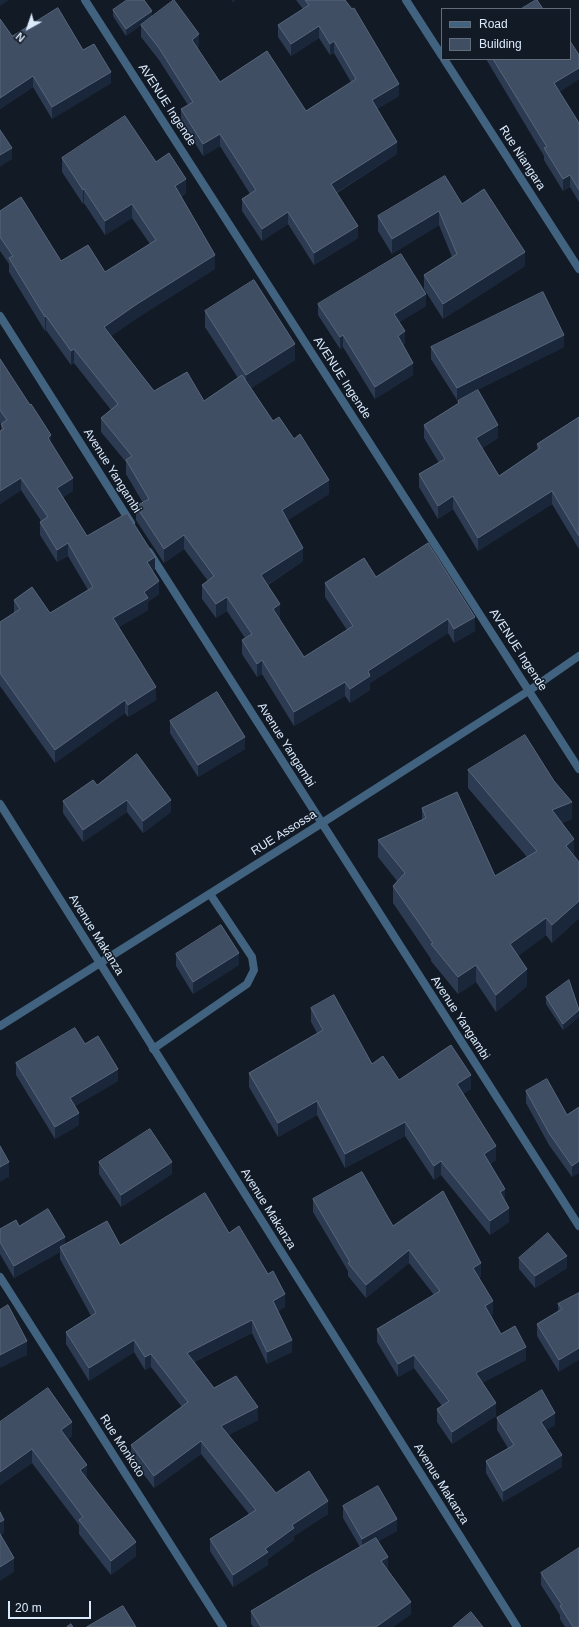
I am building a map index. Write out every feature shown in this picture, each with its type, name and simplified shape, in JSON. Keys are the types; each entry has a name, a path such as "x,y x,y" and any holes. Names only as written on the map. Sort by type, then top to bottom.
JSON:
{"street":[{"name":"AVENUE Ingende","path":"85,0 530,690 579,769"},
{"path":"406,0 441,54"},
{"name":"Rue Niangara","path":"445,60 579,269"},
{"name":"Avenue Yangambi","path":"0,316 135,530"},
{"name":"Avenue Yangambi","path":"144,543 579,1226"},
{"name":"RUE Assossa","path":"0,1026 322,823 530,690 579,656"},
{"name":"Avenue Makanza","path":"0,804 517,1627"},
{"path":"153,1049 247,984 254,970 252,957 210,894"},
{"name":"Rue Monkoto","path":"0,1277 223,1627"}],"building":[{"path":"127,0 144,0 152,11 126,29 113,10"},
{"path":"174,0 199,34 192,40 220,82 267,51 306,111 356,79 334,41 330,44 319,26 291,44 278,25 309,5 305,0 345,0 352,9 354,8 399,84 372,100 397,142 331,184 358,226 314,253 288,212 262,229 242,199 256,190 220,134 203,144 181,109 193,102 159,48 141,25"},
{"path":"537,0 542,8 523,8"},
{"path":"58,8 83,50 94,44 111,72 52,107 33,76 0,98 0,19 12,36"},
{"path":"571,43 579,55 579,68 554,83 579,123 579,190 570,175 563,179 544,148 547,147 494,60 571,60"},
{"path":"125,116 156,162 169,153 186,179 175,186 215,255 137,304 104,327 154,391 187,372 204,401 242,375 273,421 279,417 294,439 300,434 329,480 282,510 303,548 261,575 280,604 273,609 304,657 353,626 325,583 364,558 376,577 428,543 475,617 454,629 448,619 368,671 370,676 350,689 345,682 294,712 262,660 257,664 242,640 252,634 227,597 216,604 202,585 214,576 184,535 164,549 136,506 149,499 126,460 132,456 101,418 118,404 74,349 71,351 46,316 45,317 9,258 13,256 0,237 0,211 21,197 61,261 88,245 105,272 156,240 132,204 105,221 62,158"},
{"path":"0,130 12,148 0,155"},
{"path":"445,176 462,204 484,189 525,252 443,304 424,275 457,254 439,211 392,239 378,216"},
{"path":"401,254 426,294 394,314 405,331 398,336 413,363 375,387 343,335 340,337 318,304"},
{"path":"254,280 295,344 246,375 205,311"},
{"path":"543,292 564,335 457,388 431,347"},
{"path":"0,359 51,435 48,438 73,478 57,488 87,536 127,513 155,557 147,562 159,581 144,592 148,598 113,618 156,687 128,705 125,700 55,750 0,673 0,622 20,609 14,600 32,587 50,613 93,587 68,543 57,550 40,522 48,517 21,478 0,491 0,431 4,429 1,424 7,420 0,410"},
{"path":"478,390 498,425 476,438 499,476 540,448 537,444 579,417 579,536 552,491 478,538 453,496 438,506 419,474 445,459 424,425 459,403 458,401"},
{"path":"217,692 245,737 198,765 170,721"},
{"path":"525,735 554,781 572,802 552,810 574,839 566,846 579,862 579,901 552,925 546,918 510,944 527,969 496,995 476,965 458,977 431,944 433,943 393,886 405,873 378,840 426,818 422,808 457,792 495,876 537,851 468,770"},
{"path":"137,754 171,800 143,821 127,800 83,830 63,801 93,780 97,785"},
{"path":"221,925 239,953 193,982 176,954"},
{"path":"569,980 579,1010 563,1024 546,997"},
{"path":"334,995 372,1064 383,1056 399,1080 451,1045 471,1075 457,1084 496,1146 484,1154 505,1189 500,1192 509,1208 490,1221 441,1161 434,1166 405,1122 345,1154 317,1101 278,1123 249,1073 323,1030 311,1008"},
{"path":"75,1028 85,1044 98,1036 118,1069 70,1098 79,1113 55,1127 16,1063"},
{"path":"547,1079 567,1115 579,1107 579,1161 572,1166 549,1133 526,1091"},
{"path":"150,1129 172,1162 121,1195 99,1162"},
{"path":"0,1146 9,1162 0,1167"},
{"path":"362,1172 393,1226 443,1191 481,1263 473,1268 493,1301 485,1306 501,1334 515,1326 526,1347 476,1373 496,1403 452,1432 437,1409 449,1401 414,1355 398,1364 377,1329 440,1291 409,1250 366,1285 348,1263 350,1262 313,1199"},
{"path":"205,1193 229,1233 239,1226 268,1274 273,1271 285,1294 273,1301 292,1340 267,1352 252,1320 187,1353 214,1388 236,1376 258,1407 221,1426 276,1493 309,1471 328,1501 292,1525 294,1528 265,1549 268,1552 233,1575 210,1539 256,1510 201,1441 154,1476 131,1445 188,1402 151,1354 145,1357 134,1340 89,1368 66,1332 96,1313 60,1247 107,1221 120,1245"},
{"path":"48,1209 65,1237 14,1266 0,1242 0,1229 16,1220 19,1226"},
{"path":"548,1233 567,1256 535,1276 519,1258"},
{"path":"579,1293 579,1348 559,1360 537,1324 562,1309 558,1304"},
{"path":"8,1305 27,1341 0,1355 0,1310"},
{"path":"48,1388 72,1422 61,1430 87,1465 80,1470 136,1542 111,1561 79,1520 83,1517 32,1449 0,1472 0,1422"},
{"path":"542,1390 555,1413 541,1422 562,1455 503,1491 486,1461 514,1445 497,1418"},
{"path":"378,1486 397,1519 362,1539 343,1506"},
{"path":"0,1512 4,1520 0,1522"},
{"path":"0,1534 14,1558 0,1567"},
{"path":"376,1538 388,1557 381,1561 411,1602 376,1627 261,1627 251,1611"},
{"path":"579,1548 579,1627 573,1627 560,1606 562,1605 541,1573"},
{"path":"123,1606 136,1627 87,1627"},
{"path":"471,1612 483,1627 453,1627"}]}
